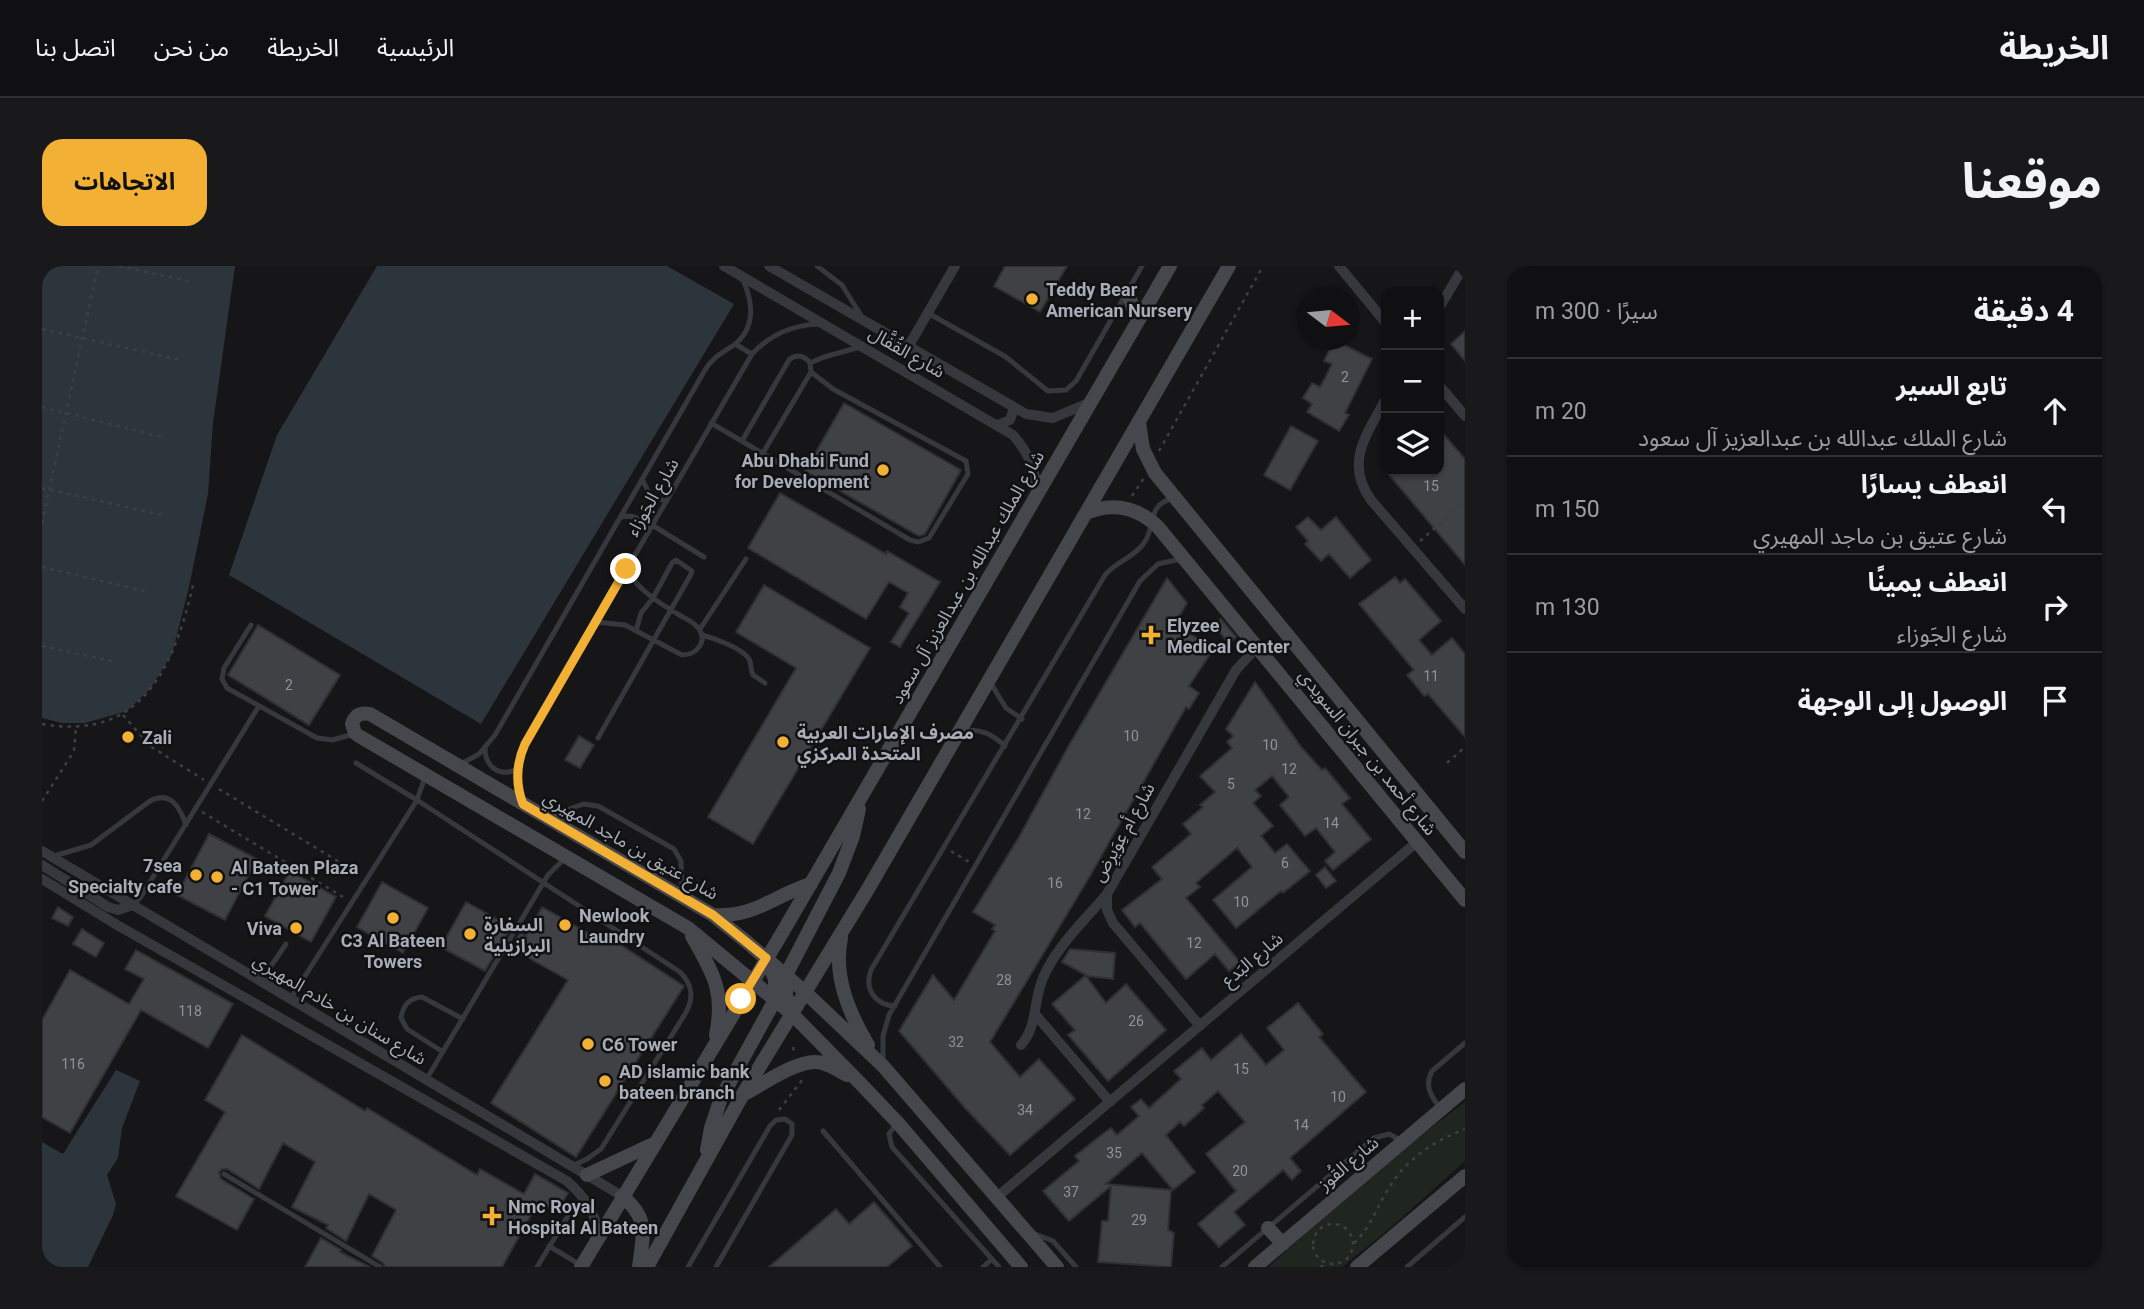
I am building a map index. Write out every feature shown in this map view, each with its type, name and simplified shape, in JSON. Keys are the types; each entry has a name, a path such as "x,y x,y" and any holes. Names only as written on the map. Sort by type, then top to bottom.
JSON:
{"main road":[{"name":"شارع الملك عبدالله بن عبدالعزيز آل سعود","path":"581,1266 811,884 1170,266"},
{"path":"647,1267 743,1094 845,927 1229,266"},
{"path":"1127,291 1138,321"},
{"name":"شارع أحمد بن جبران السويدي","path":"1139,422 1143,449 1151,466 1175,498 1465,852"},
{"path":"1086,513 1105,507 1125,508"},
{"name":"شارع أحمد بن جبران السويدي","path":"1125,508 1152,521 1465,900"},
{"name":"شارع عتيق بن ماجد المهيري","path":"355,733 352,724 356,716 360,713 370,714 713,915 786,975 883,1066 1057,1267"},
{"path":"355,733 688,928 792,1014 859,1082 898,1123 1021,1267"},
{"path":"792,1014 786,995 786,975 839,873 853,836 861,799"},
{"path":"713,915 746,913 783,894 811,884"},
{"path":"845,927 838,960 842,984 859,1031 883,1066"},
{"path":"688,928 718,986 719,1015 713,1045"},
{"path":"706,1158 711,1128 721,1098 775,1000 775,979 766,958"},
{"path":"743,1094 789,1070 813,1062 825,1064 859,1082"},
{"name":"شارع القُوز","path":"1255,1267 1465,1089"},
{"path":"587,1175 653,1145"},
{"path":"1357,1267 1465,1176"},
{"path":"622,1196 638,1212 643,1224 639,1267"},
{"path":"1268,1228 1283,1244"}],"street":[{"name":"شارع القُفَّال","path":"723,266 1013,435 1026,451 1034,469 1035,498"},
{"name":"شارع القُفَّال","path":"769,266 1032,416 1053,418 1091,402"},
{"path":"908,347 955,266"},
{"path":"1339,266 1381,317"},
{"path":"1444,300 1464,266"},
{"path":"1444,391 1465,416"},
{"path":"998,425 1010,420 1014,408"},
{"path":"1381,409 1362,443 1358,460 1360,477 1371,500 1465,609"},
{"name":"شارع أم عِوَيرِض","path":"1200,1026 1113,923 1107,910 1107,894 1236,670 1257,647"},
{"name":"شارع البَدع","path":"998,1197 1418,842"},
{"name":"شارع سنان بن خادم المهيري","path":"47,854 622,1196"},
{"path":"42,865 108,907 118,910 134,905"},
{"name":"شارع سنان بن خادم المهيري","path":"42,879 117,925 567,1181 590,1207 599,1235"},
{"path":"1021,1045 1030,1034 1038,991 1047,969 1107,894"},
{"path":"1035,1014 1110,1102"}],"lane":[{"path":"817,266 842,285 866,322"},
{"path":"928,313 1006,357 1043,388 1060,392 1076,381 1142,266"},
{"name":"شارع الجَوزاء","path":"457,765 485,748 495,735 710,362 745,334 751,318 751,300 742,277"},
{"name":"شارع الجَوزاء","path":"517,769 525,744 752,354 780,333 801,326 823,324"},
{"path":"735,344 752,354"},
{"path":"810,363 862,346"},
{"path":"742,441 789,360 801,356 810,363 811,372 763,453"},
{"path":"711,423 914,542 929,538 936,522 968,474 965,461 833,389 811,372"},
{"path":"642,480 650,495 665,501"},
{"path":"895,1006 877,1000 870,989 869,976 1105,575 1116,563 1142,547 1149,535 1152,515 1158,505 1175,498"},
{"path":"621,517 640,519 650,528 704,557"},
{"path":"596,622 615,623 636,631 677,654 688,655 697,650 702,640 701,632 746,559"},
{"path":"883,1066 885,1025 895,1006 1140,581 1158,564 1184,559"},
{"path":"598,738 690,576 690,567 676,560 672,563 653,598 641,613 636,631"},
{"path":"626,569 637,585 653,598 701,632 744,654 750,661 752,676 765,683"},
{"path":"251,625 224,668 222,679 227,688 321,739 332,740 355,733"},
{"path":"989,680 998,699 1021,719"},
{"path":"134,905 259,706"},
{"path":"959,731 979,730 991,734 1005,746"},
{"path":"485,748 486,760 494,769 506,773 517,769 523,804"},
{"path":"356,763 680,972 688,982 692,995 685,1014 601,1149 571,1166"},
{"path":"290,1000 417,800 426,774"},
{"path":"47,854 66,854 90,845 149,801 159,797 169,799 177,805 186,825"},
{"path":"547,817 576,806 598,806 674,849 681,861 682,896"},
{"path":"426,1080 543,883 566,857"},
{"path":"269,988 269,969 286,944"},
{"path":"247,974 269,969"},
{"path":"443,1052 407,1029 403,1024 402,1011 405,1005 409,1000 422,997 463,1019"},
{"path":"1441,1109 1429,1092 1429,1078 1432,1072 1465,1043"},
{"path":"688,1267 770,1126 780,1118 792,1124 792,1135 716,1267"},
{"path":"898,1123 889,1133 892,1147 999,1267"},
{"path":"823,1130 940,1267"},
{"path":"1222,1267 1374,1138 1389,1134 1402,1142"},
{"path":"224,1174 380,1267"},
{"path":"537,1267 568,1216"},
{"path":"1407,1267 1465,1217"},
{"path":"1027,1231 1054,1241 1076,1267"},
{"path":"550,1245 581,1266"},
{"path":"983,1267 992,1259"}],"path":[{"path":"42,523 98,266"},
{"path":"119,266 188,281"},
{"path":"1125,508 1263,266"},
{"path":"42,329 180,360"},
{"path":"42,407 166,438"},
{"path":"42,488 162,515"},
{"path":"1412,548 1465,502"},
{"path":"42,567 145,591"},
{"path":"42,724 76,727 93,725 123,715 150,691 165,669 180,633 194,581"},
{"path":"42,646 112,661"},
{"path":"123,715 150,746 366,879"},
{"path":"42,801 74,751 76,727"},
{"path":"1447,763 1465,747"},
{"path":"196,808 352,902"},
{"path":"945,847 976,866"},
{"path":"780,1118 779,1110 805,1076"},
{"path":"1354,1243 1369,1226 1385,1194 1411,1160 1436,1142 1465,1129"},
{"path":"1339,1225 1349,1232 1354,1243 1353,1250 1346,1260 1335,1265 1328,1264 1318,1257 1313,1245 1321,1229 1339,1225"},
{"path":"1320,1267 1328,1264"}],"shaded area":[{"path":"42,266 235,266 213,423 208,494 172,654 150,689 127,711 85,723 62,723 42,718"},
{"path":"377,266 667,266 734,304 481,724 229,575 277,435"},
{"path":"116,1070 140,1081 122,1128 118,1158 107,1175 116,1204 113,1215 88,1267 42,1267 42,1142 63,1154"},
{"path":"1465,1102 1465,1161 1389,1229 1342,1267 1269,1267 1364,1182"}],"building":[{"name":"Teddy Bear American Nursery","path":"1005,266 1067,266 1040,312 994,286"},
{"path":"1465,331 1465,361 1451,344"},
{"path":"1329,350 1354,350 1372,359 1345,413 1349,415 1339,431 1307,412 1312,404 1303,398 1312,383 1320,387 1332,364 1324,361"},
{"name":"Abu Dhabi Fund for Development","path":"844,403 961,470 925,534 919,536 805,471"},
{"path":"1291,426 1318,441 1290,490 1264,475"},
{"path":"1444,435 1465,459 1465,565 1390,476 1444,476"},
{"path":"780,493 940,582 900,647 891,642 909,613 900,607 908,593 889,582 866,619 748,548"},
{"path":"1308,517 1321,530 1336,517 1371,560 1350,578 1329,554 1321,561 1305,544 1308,541 1296,527"},
{"path":"1395,577 1400,583 1405,579 1441,621 1419,640 1432,655 1452,638 1465,654 1465,737 1428,694 1424,696 1407,675 1414,670 1359,604"},
{"path":"1167,578 1187,603 1174,625 1214,648 1189,686 1199,693 1189,709 1186,707 1090,876 990,1042 1020,1077 1039,1059 1075,1099 1010,1155 965,1108 899,1031 933,975 954,1000 995,931 992,929 995,925 973,912 1019,837 1068,747"},
{"name":"مصرف الإمارات العربية المتحدة المركزي","path":"764,585 870,648 753,844 708,817 796,668 736,632"},
{"path":"1221,619 1236,637 1229,644 1214,625"},
{"path":"258,625 340,675 309,725 228,675"},
{"path":"1255,682 1302,748 1322,770 1325,768 1350,798 1342,804 1371,839 1333,870 1325,861 1335,852 1316,828 1305,836 1280,805 1289,797 1272,776 1255,790 1261,796 1253,803 1273,826 1261,836 1275,853 1287,844 1310,871 1236,928 1213,900 1252,867 1237,848 1196,883 1200,887 1186,898 1240,962 1229,971 1215,954 1186,979 1140,923 1135,927 1122,910 1162,879 1152,867 1191,834 1183,824 1203,807 1200,805 1215,792 1200,776 1232,748 1227,742 1233,736 1226,729"},
{"path":"579,736 594,745 580,768 565,760"},
{"name":"Al Bateen Plaza - C1 Tower","path":"209,834 257,859 225,920 177,895"},
{"path":"1325,867 1336,881 1326,888 1316,875"},
{"path":"290,871 336,897 311,942 265,916"},
{"name":"C3 Al Bateen Towers","path":"382,882 428,908 403,953 357,927"},
{"path":"466,902 511,927 485,971 441,947"},
{"path":"58,907 73,917 68,926 52,918"},
{"name":"C6 Tower","path":"542,907 595,937 599,931 684,986 576,1157 491,1103 568,980 511,948 520,933 526,936"},
{"path":"82,929 104,943 96,957 73,944"},
{"path":"1070,949 1115,953 1113,979 1086,976 1106,1003 1126,984 1166,1030 1108,1081 1068,1035 1075,1030 1052,1004 1086,975 1062,962"},
{"path":"136,950 233,1004 208,1048 141,1010 70,1133 42,1117 42,1020 70,970 129,1004 144,979 125,969"},
{"path":"1298,1003 1323,1034 1319,1037 1366,1092 1290,1158 1301,1171 1292,1180 1283,1170 1234,1212 1245,1225 1219,1247 1198,1224 1236,1191 1206,1154 1245,1122 1218,1091 1184,1126 1180,1122 1166,1135 1195,1172 1173,1190 1142,1153 1106,1184 1171,1190 1168,1230 1174,1233 1171,1267 1098,1262 1102,1221 1108,1221 1111,1186 1069,1221 1043,1191 1079,1161 1075,1156 1100,1136 1111,1128 1117,1135 1139,1116 1131,1107 1141,1099 1149,1108 1181,1079 1174,1071 1202,1048 1211,1060 1241,1034 1266,1065 1284,1050 1267,1028"},
{"path":"242,1035 365,1111 367,1108 477,1175 480,1169 524,1194 535,1174 568,1193 556,1212 539,1201 502,1267 385,1267 372,1256 396,1210 369,1194 346,1241 326,1228 328,1225 292,1207 315,1162 283,1143 259,1189 227,1169 219,1172 221,1179 254,1199 237,1230 176,1196 225,1112 205,1100"},
{"path":"874,1202 912,1246 887,1267 769,1267 836,1209 849,1224"},
{"path":"321,1238 341,1250 340,1252 370,1267 305,1267"}],"place":[{"name":"Teddy Bear American Nursery","path":"1032,299"},
{"name":"Abu Dhabi Fund for Development","path":"883,470"},
{"name":"Elyzee Medical Center","path":"1151,635"},
{"name":"Zali","path":"128,737"},
{"name":"مصرف الإمارات العربية المتحدة المركزي","path":"783,742"},
{"name":"7sea Specialty cafe","path":"196,875"},
{"name":"Al Bateen Plaza - C1 Tower","path":"217,877"},
{"name":"C3 Al Bateen Towers","path":"393,918"},
{"name":"Newlook Laundry","path":"565,925"},
{"name":"Viva","path":"296,928"},
{"name":"السفارة البرازيلية","path":"470,934"},
{"name":"C6 Tower","path":"588,1044"},
{"name":"AD islamic bank bateen branch","path":"605,1081"},
{"name":"Nmc Royal Hospital Al Bateen","path":"492,1216"}],"route":[{"path":"626,569 525,744 517,769 520,796 523,804 713,915 766,958 741,999"}]}
